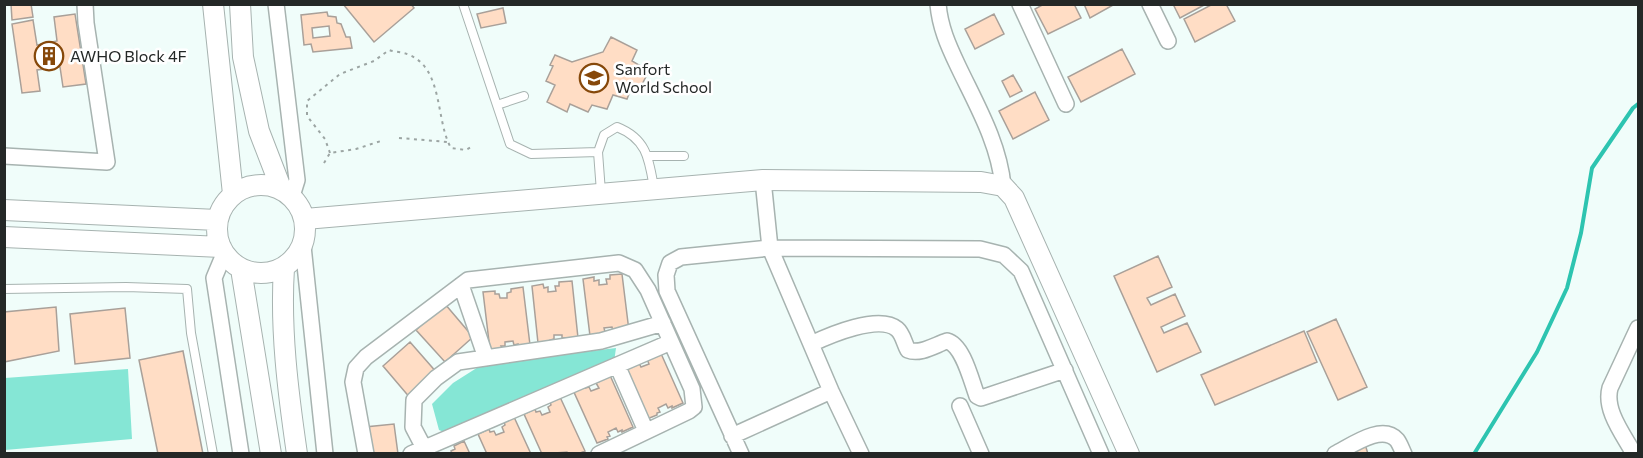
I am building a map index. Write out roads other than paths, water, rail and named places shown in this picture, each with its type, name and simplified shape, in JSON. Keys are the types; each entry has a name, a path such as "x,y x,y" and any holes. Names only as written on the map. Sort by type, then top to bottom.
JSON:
{"street":[{"path":"4,156 107,162 85,4"},
{"path":"213,4 233,194"},
{"path":"240,4 243,57 259,131 287,192 305,219 303,246 324,453"},
{"path":"276,4 297,180 287,192"},
{"path":"938,4 944,35 1002,166 1003,186"},
{"path":"1020,4 1066,104"},
{"path":"1150,4 1168,41"},
{"path":"305,219 764,180 981,182 1003,186 1014,198 1129,453"},
{"path":"764,180 770,248 831,391 861,453"},
{"path":"287,192 265,184 248,186 233,194 217,220 217,238 222,250 241,269 255,274 270,273 284,268 303,246"},
{"path":"4,210 217,220"},
{"path":"4,237 222,250"},
{"path":"741,453 667,291 666,275 670,263 681,256 770,248 980,249 1004,255 1022,271 1101,453"},
{"path":"222,250 214,278 241,453"},
{"path":"365,453 353,382 356,368 366,357 461,285 468,280 620,263 635,270 648,290 692,389 694,407 599,453"},
{"path":"284,268 282,308 290,405 297,453"},
{"path":"241,269 271,453"},
{"path":"461,285 486,358"},
{"path":"663,323 601,342 458,362 436,378 414,400 413,427 417,451 671,342"},
{"path":"811,344 848,329 881,324 897,329 908,350 912,352 919,352 947,341 958,349 977,396 981,398 1065,370"},
{"path":"1634,453 1607,398 1638,328"},
{"path":"617,365 646,431"},
{"path":"732,436 831,391"},
{"path":"960,406 981,453"},
{"path":"1335,453 1375,435 1387,434 1397,440 1404,453"}],"lane":[{"path":"463,4 510,144 531,154 598,152"},
{"path":"497,105 524,96"},
{"path":"601,194 598,152 604,135 617,127 633,133 648,156 654,189"},
{"path":"648,156 684,156"},
{"path":"4,289 126,287 187,289 191,333 213,453"}],"waterway":[{"path":"1474,454 1537,352 1567,288 1581,233 1592,168 1638,104"}],"place":[{"name":"AWHO Block 4F","path":"49,56"},
{"name":"Sanfort World School","path":"594,78"}]}
